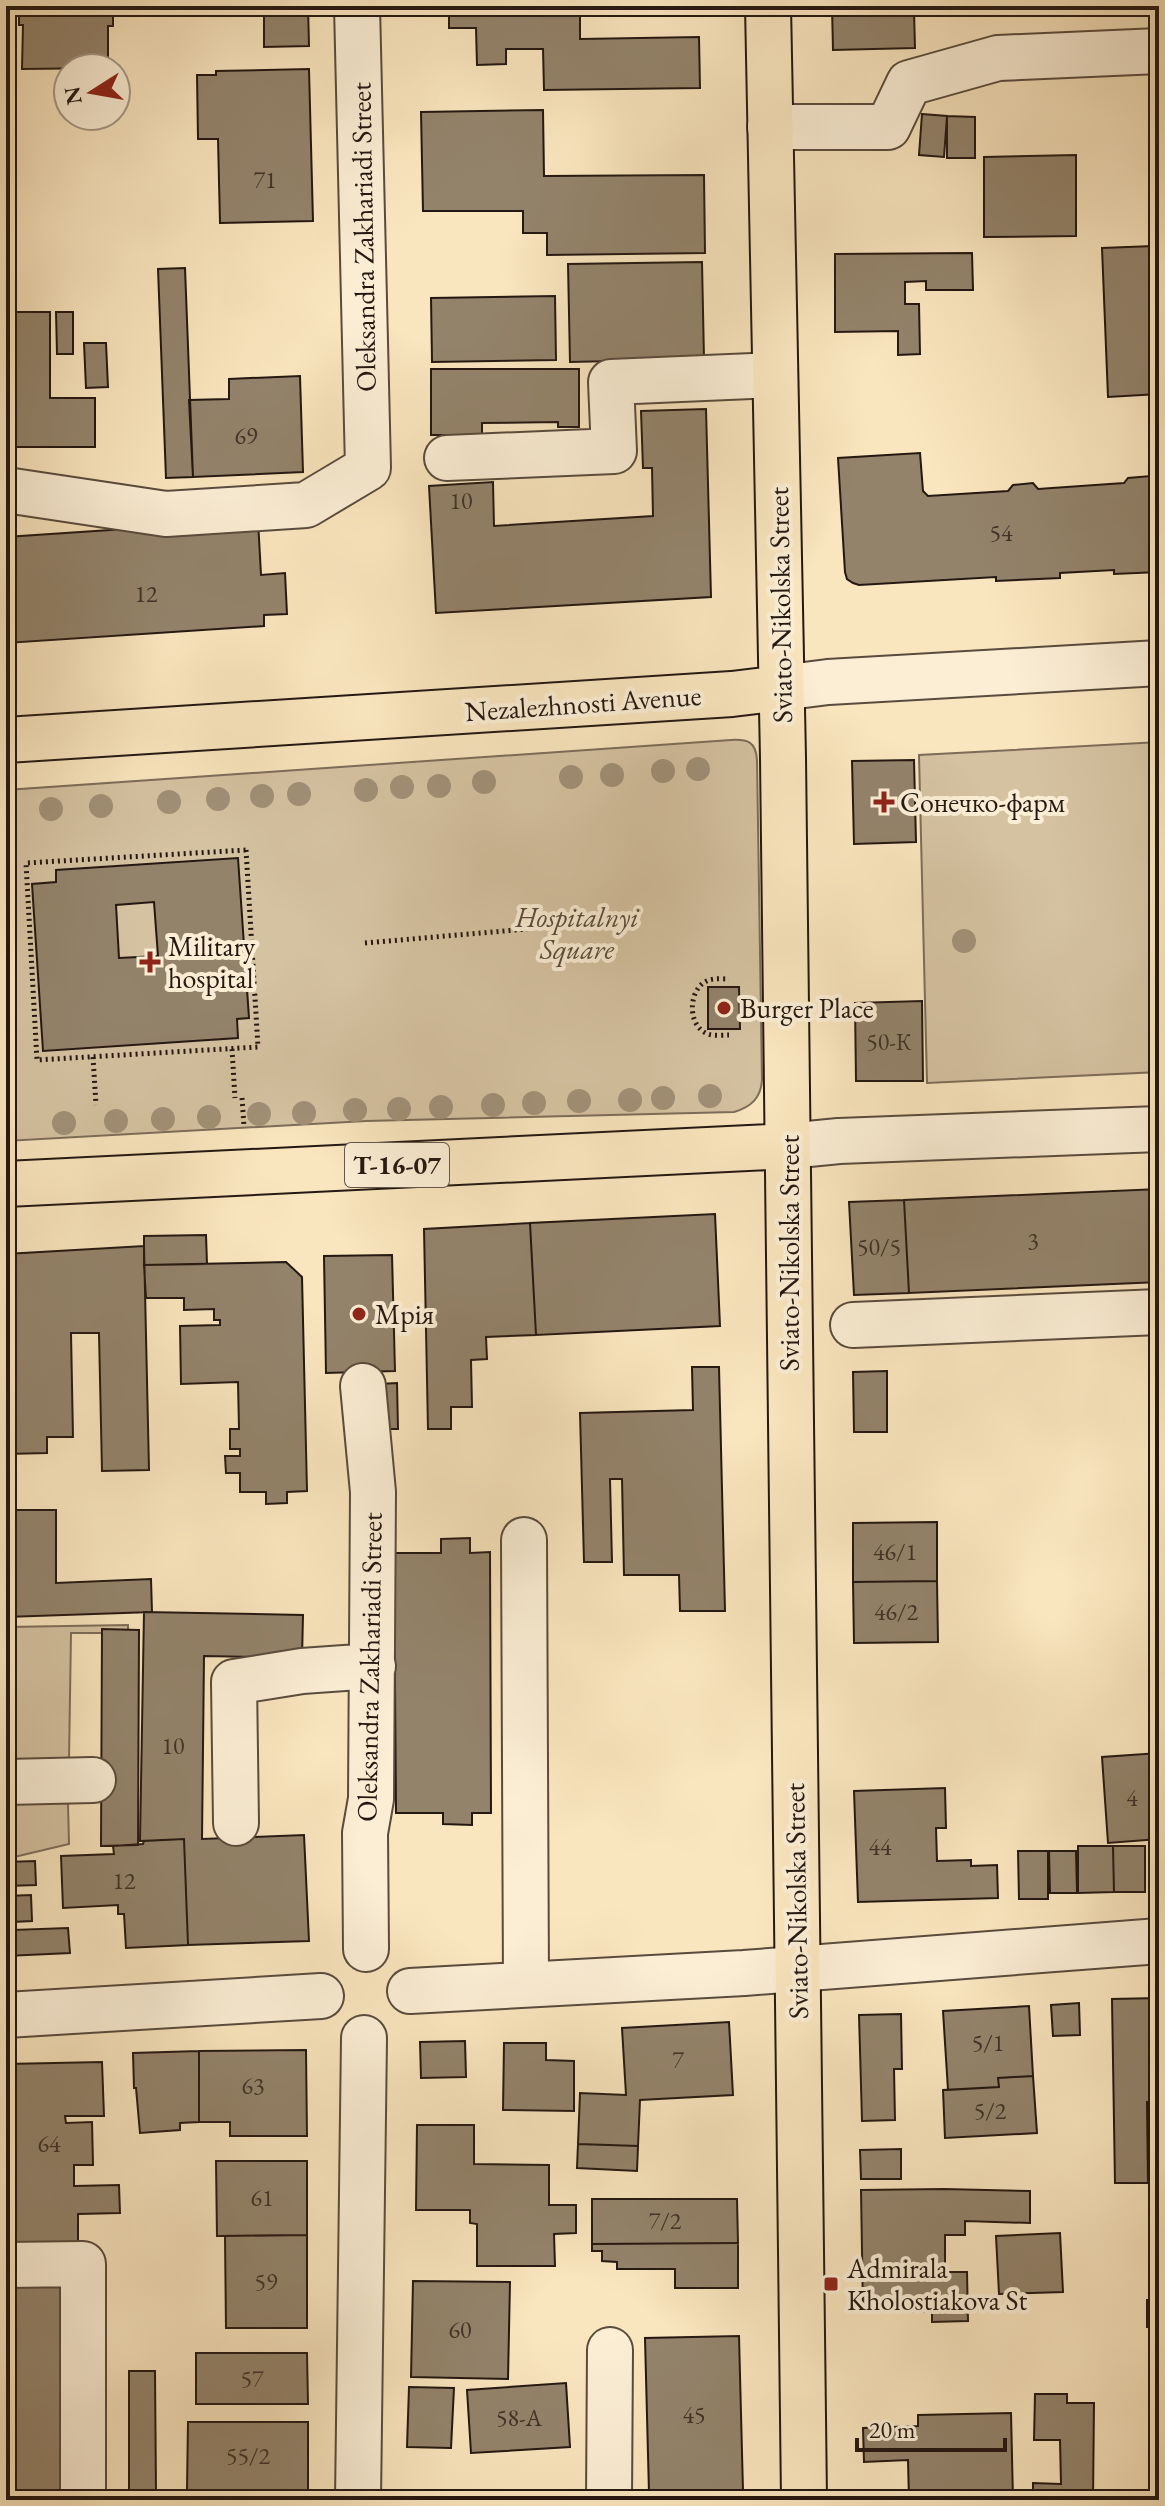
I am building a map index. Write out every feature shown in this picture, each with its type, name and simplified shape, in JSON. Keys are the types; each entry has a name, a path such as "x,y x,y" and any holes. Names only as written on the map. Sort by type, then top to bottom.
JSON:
{"main road":[{"name":"Sviato-Nikolska Street","path":"768,6 788,1146 804,2500"},
{"name":"Nezalezhnosti Avenue","path":"6,740 732,694 781,688"},
{"name":"Т-16-07","path":"6,1184 788,1146"}],"street":[{"name":"Oleksandra Zakhariadi Street","path":"6,490 166,514 306,505 368,468 357,6"},
{"path":"770,127 888,127 909,83 998,58 1159,51"},
{"path":"447,458 614,451 611,382 775,375"},
{"name":"Nezalezhnosti Avenue","path":"781,688 828,682 1159,663"},
{"path":"788,1146 839,1141 1159,1129"},
{"path":"853,1325 1159,1312"},
{"name":"Oleksandra Zakhariadi Street","path":"363,1386 373,1492 371,1799 365,1833 366,1949"},
{"path":"524,1540 526,1984"},
{"path":"236,1823 234,1682 302,1671 373,1666"},
{"path":"6,1782 93,1780"},
{"path":"358,2500 364,2038 410,1991 797,1968 1159,1941"},
{"path":"6,2015 321,1996 366,1949 410,1991"},
{"path":"321,1996 364,2038"},
{"path":"6,2265 83,2264 83,2500"},
{"path":"609,2500 610,2350"}],"path":[{"path":"246,850 258,1047 93,1057 37,1060 26,863 246,850"},
{"path":"365,943 527,929"},
{"path":"729,979 707,980 696,991 693,1015 697,1026 708,1034 729,1035"},
{"path":"232,1049 244,1127"},
{"path":"93,1057 96,1105"}],"green space":[{"name":"Hospitalnyi Square","path":"742,740 753,745 757,760 762,1080 757,1097 745,1107 734,1112 366,1121 6,1141 6,790"},
{"path":"1159,742 1159,1072 927,1083 919,755"},
{"path":"128,1625 128,1633 71,1633 69,1760 6,1768 6,1627"},
{"path":"54,1796 68,1804 69,1844 6,1859 6,1797"}],"building":[{"path":"13,6 113,6 113,26 108,26 108,52 52,52 52,69 22,69 23,25 19,25 19,10 13,10"},
{"path":"225,6 308,6 309,46 264,47 264,10 225,11"},
{"path":"449,6 580,6 580,39 699,37 700,88 544,90 543,49 506,49 506,64 477,65 476,28 449,28"},
{"path":"832,6 918,6 914,10 915,48 833,50"},
{"path":"309,69 313,221 220,223 218,139 198,139 197,75 216,75 216,71"},
{"path":"543,110 544,176 704,175 705,253 547,255 547,233 523,233 523,211 423,211 421,112"},
{"path":"922,114 947,116 944,157 919,155"},
{"path":"947,116 975,117 975,158 947,158"},
{"path":"1076,155 1076,236 984,237 984,157"},
{"path":"1153,246 1155,281 1159,281 1159,394 1108,397 1102,248"},
{"path":"972,253 973,290 926,290 926,281 905,282 905,304 919,304 920,354 898,355 898,331 835,332 835,254"},
{"path":"702,262 704,359 570,362 568,264"},
{"path":"185,268 193,477 166,478 158,269"},
{"path":"555,296 556,360 432,362 431,298"},
{"path":"6,312 50,312 50,398 95,398 95,447 6,447"},
{"path":"56,312 73,312 73,354 57,354"},
{"path":"84,343 106,343 108,387 86,388"},
{"path":"431,369 579,369 579,427 558,427 558,422 482,423 482,435 431,435"},
{"path":"300,376 303,472 193,477 189,400 229,399 229,379"},
{"path":"706,409 711,597 436,613 429,486 493,482 494,526 653,516 652,468 643,468 641,411"},
{"path":"920,453 923,491 928,496 1008,491 1013,485 1033,483 1038,489 1124,483 1128,478 1151,476 1159,481 1159,572 1114,574 1114,570 1060,573 1060,578 996,581 996,577 853,583 847,579 845,572 838,458"},
{"path":"258,520 261,575 285,573 287,614 264,615 264,626 6,643 6,537"},
{"name":"Сонечко-фарм","path":"914,760 916,842 854,844 852,761"},
{"path":"238,858 249,1018 237,1019 238,1038 43,1051 32,884 56,882 56,870","holes":["154,902 158,956 119,958 116,905"]},
{"name":"Burger Place","path":"708,987 739,987 740,1029 708,1029"},
{"path":"922,1001 923,1081 856,1081 855,1003"},
{"path":"1159,1189 1159,1282 909,1293 904,1200"},
{"path":"904,1200 909,1293 854,1295 849,1202"},
{"path":"715,1214 720,1326 536,1335 530,1223"},
{"path":"530,1223 536,1335 486,1337 487,1359 471,1360 472,1407 451,1407 451,1429 428,1429 424,1229"},
{"path":"206,1235 207,1264 144,1265 144,1236"},
{"path":"144,1246 149,1470 102,1471 99,1333 71,1333 73,1437 47,1437 47,1453 6,1454 6,1254"},
{"name":"Мрія","path":"392,1255 395,1371 326,1373 324,1256"},
{"path":"286,1262 302,1277 307,1491 287,1492 287,1503 266,1504 266,1492 240,1492 240,1473 226,1473 225,1456 240,1456 240,1449 230,1449 230,1429 239,1429 238,1382 181,1384 180,1326 220,1325 220,1320 214,1320 214,1309 184,1310 184,1298 146,1298 144,1265"},
{"path":"692,1367 719,1367 725,1611 680,1611 679,1575 624,1575 622,1479 610,1479 612,1562 584,1562 580,1413 693,1410"},
{"path":"887,1371 887,1432 854,1432 853,1372"},
{"path":"397,1383 398,1429 380,1429 379,1384"},
{"path":"6,1510 56,1510 56,1583 151,1579 152,1612 6,1617"},
{"path":"937,1522 937,1581 853,1582 853,1523"},
{"path":"470,1538 470,1553 490,1552 491,1813 472,1813 472,1825 443,1824 443,1813 396,1813 394,1553 441,1553 441,1539"},
{"path":"937,1581 938,1642 854,1643 853,1582"},
{"path":"144,1612 303,1615 302,1658 204,1656 202,1839 304,1835 309,1941 188,1945 184,1839 140,1841"},
{"path":"102,1629 139,1630 138,1845 101,1846"},
{"path":"1159,1753 1159,1839 1108,1843 1102,1757"},
{"path":"945,1788 946,1828 936,1828 937,1861 971,1860 971,1866 997,1865 998,1898 858,1902 854,1791"},
{"path":"184,1839 188,1945 126,1948 124,1914 118,1914 118,1905 63,1908 61,1856 114,1854 113,1846"},
{"path":"1078,1846 1113,1846 1114,1892 1078,1893"},
{"path":"1113,1846 1145,1846 1145,1892 1114,1892"},
{"path":"1018,1851 1048,1851 1048,1899 1019,1899"},
{"path":"1049,1851 1076,1851 1077,1893 1050,1893"},
{"path":"35,1861 36,1885 6,1886 6,1862"},
{"path":"31,1895 32,1921 12,1922 13,1930 68,1928 70,1953 6,1956 6,1896"},
{"path":"1159,1998 1159,2102 1147,2102 1148,2183 1115,2183 1112,1999"},
{"path":"1079,2003 1080,2035 1053,2036 1051,2005"},
{"path":"1029,2006 1033,2076 998,2078 999,2087 948,2090 943,2011"},
{"path":"901,2014 902,2069 894,2069 895,2120 862,2121 859,2015"},
{"path":"729,2022 733,2095 640,2100 638,2146 578,2144 580,2093 626,2095 622,2028"},
{"path":"465,2041 466,2077 421,2078 420,2042"},
{"path":"504,2043 546,2043 546,2060 574,2061 574,2111 503,2110"},
{"path":"306,2050 307,2136 230,2136 230,2122 199,2122 199,2051"},
{"path":"199,2051 199,2122 180,2123 180,2130 140,2133 133,2053"},
{"path":"102,2062 104,2116 65,2116 66,2123 92,2122 93,2165 74,2165 74,2186 119,2185 120,2213 78,2214 78,2244 6,2244 6,2064"},
{"path":"1033,2076 1037,2133 945,2138 943,2090 999,2087 998,2078"},
{"path":"417,2125 474,2125 474,2164 549,2165 549,2205 576,2205 576,2233 554,2234 555,2266 477,2266 477,2224 470,2223 470,2210 416,2210"},
{"path":"578,2144 638,2146 637,2171 577,2168"},
{"path":"901,2149 901,2179 861,2179 860,2150"},
{"path":"216,2161 307,2161 307,2235 217,2236"},
{"path":"861,2190 1030,2191 1030,2223 965,2221 965,2235 945,2235 945,2272 967,2272 968,2321 932,2322 932,2311 863,2312"},
{"path":"592,2199 737,2199 738,2243 592,2244"},
{"path":"1060,2233 1063,2292 999,2294 996,2236"},
{"path":"307,2235 307,2328 226,2328 225,2236"},
{"path":"738,2243 738,2288 675,2288 675,2269 617,2269 617,2262 602,2261 602,2251 592,2251 592,2244"},
{"path":"413,2281 510,2282 508,2379 411,2377"},
{"path":"6,2284 68,2284 68,2491 6,2491"},
{"path":"1147,2300 1159,2300 1159,2327 1147,2327"},
{"path":"739,2336 743,2491 649,2493 645,2338"},
{"path":"196,2353 307,2353 308,2404 196,2404"},
{"path":"129,2371 155,2371 156,2495 129,2495"},
{"path":"566,2383 570,2447 471,2453 467,2390"},
{"path":"409,2387 454,2388 451,2448 407,2447"},
{"path":"1035,2394 1067,2394 1067,2403 1094,2403 1093,2500 1033,2500 1033,2483 1061,2484 1060,2440 1034,2440"},
{"path":"1011,2413 1013,2500 909,2500 908,2460 864,2462 863,2428 918,2426 918,2415"},
{"path":"188,2422 308,2422 308,2490 187,2490"},
{"path":"208,2490 308,2490 308,2500 208,2500"},
{"path":"104,2495 145,2495 146,2500 104,2500"}],"place":[{"name":"Сонечко-фарм","path":"884,802"},
{"name":"Military hospital","path":"150,962"},
{"name":"Burger Place","path":"724,1008"},
{"name":"Мрія","path":"359,1314"},
{"name":"Admirala Kholostiakova St","path":"831,2284"}]}
